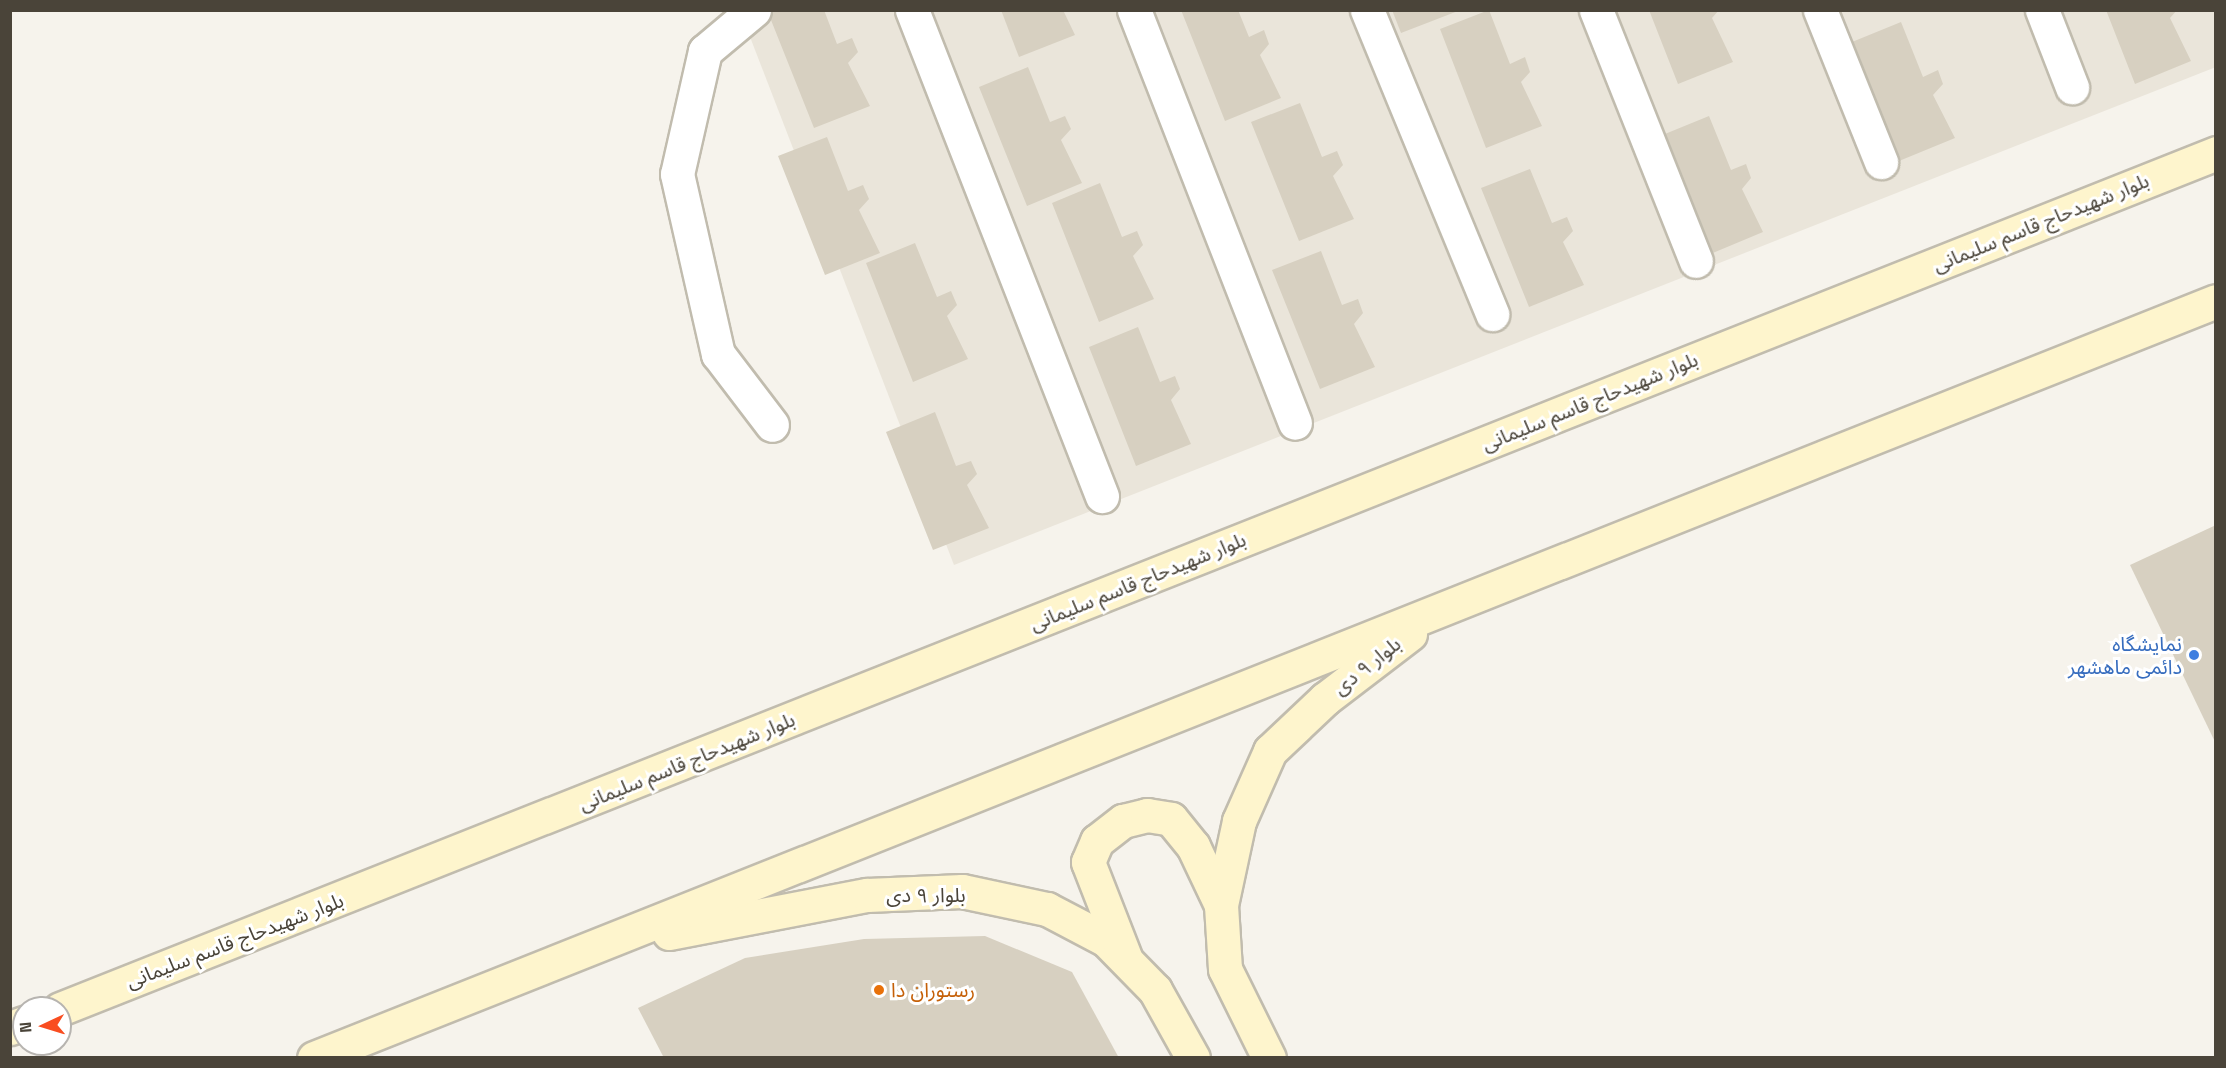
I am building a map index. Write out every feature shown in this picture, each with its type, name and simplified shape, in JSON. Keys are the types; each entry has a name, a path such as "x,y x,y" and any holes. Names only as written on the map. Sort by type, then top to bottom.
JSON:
{"main road":[{"name":"بلوار شهیدحاج قاسم سلیمانی","path":"72,1004 2216,153"},
{"path":"314,1058 2216,300"},
{"name":"بلوار ۹ دی","path":"1269,1058 1226,969 1221,905 1239,820 1270,751 1325,699 1442,609"},
{"path":"1127,961 1088,862 1098,841 1123,821 1147,815 1171,819 1193,846 1221,905"},
{"name":"بلوار ۹ دی","path":"594,948 867,895 962,891 1047,909 1106,940 1155,990 1193,1058"}],"street":[{"path":"754,10 705,51 677,174 717,354 772,425"},
{"path":"912,10 1102,496"},
{"path":"1134,10 1295,423"},
{"path":"1367,10 1492,314"},
{"path":"1596,10 1696,261"},
{"path":"1820,10 1881,162"},
{"path":"2042,10 2072,87"}],"shaded area":[{"path":"2215,10 2216,67 954,565 740,11"}],"building":[{"path":"767,10 824,10 837,44 852,38 858,52 848,63 870,106 814,128"},
{"path":"1001,10 1063,10 1075,35 1019,57"},
{"path":"1181,10 1238,10 1249,37 1264,30 1269,44 1260,55 1281,98 1225,121"},
{"path":"1392,10 1458,10 1458,11 1401,33"},
{"path":"1489,10 1510,64 1525,57 1530,72 1521,82 1542,126 1486,148 1440,29"},
{"path":"1649,10 1719,10 1712,18 1733,62 1678,84"},
{"path":"2106,10 2177,10 2170,18 2191,61 2135,84"},
{"path":"1901,22 1923,77 1938,70 1943,84 1933,95 1955,138 1899,161 1852,42"},
{"path":"1028,67 1050,122 1065,116 1071,129 1061,140 1082,183 1027,206 979,87"},
{"path":"1300,103 1322,157 1337,151 1343,165 1333,176 1354,219 1299,241 1251,122"},
{"path":"1709,116 1731,170 1746,164 1751,178 1742,189 1763,232 1708,255 1660,136"},
{"path":"827,137 848,191 863,185 869,199 859,210 880,253 825,275 778,156"},
{"path":"1530,169 1552,223 1567,217 1573,231 1563,242 1584,285 1529,307 1481,188"},
{"path":"1100,183 1122,237 1137,231 1143,245 1133,256 1154,299 1099,322 1052,203"},
{"path":"915,243 937,297 951,291 957,305 947,316 968,359 913,382 866,263"},
{"path":"1321,251 1342,305 1358,299 1363,313 1354,324 1375,367 1320,389 1272,270"},
{"path":"1138,327 1160,382 1175,376 1180,389 1171,400 1191,444 1136,466 1089,347"},
{"path":"935,412 956,466 971,461 977,474 967,485 989,528 933,550 886,432"},
{"name":"نمایشگاه دائمی ماهشهر","path":"2216,525 2216,744 2130,565"},
{"name":"رستوران دا","path":"985,936 1072,972 1119,1058 664,1058 638,1008 745,958 864,939"}],"place":[{"name":"نمایشگاه دائمی ماهشهر","path":"2194,655"},
{"name":"رستوران دا","path":"879,990"}]}
